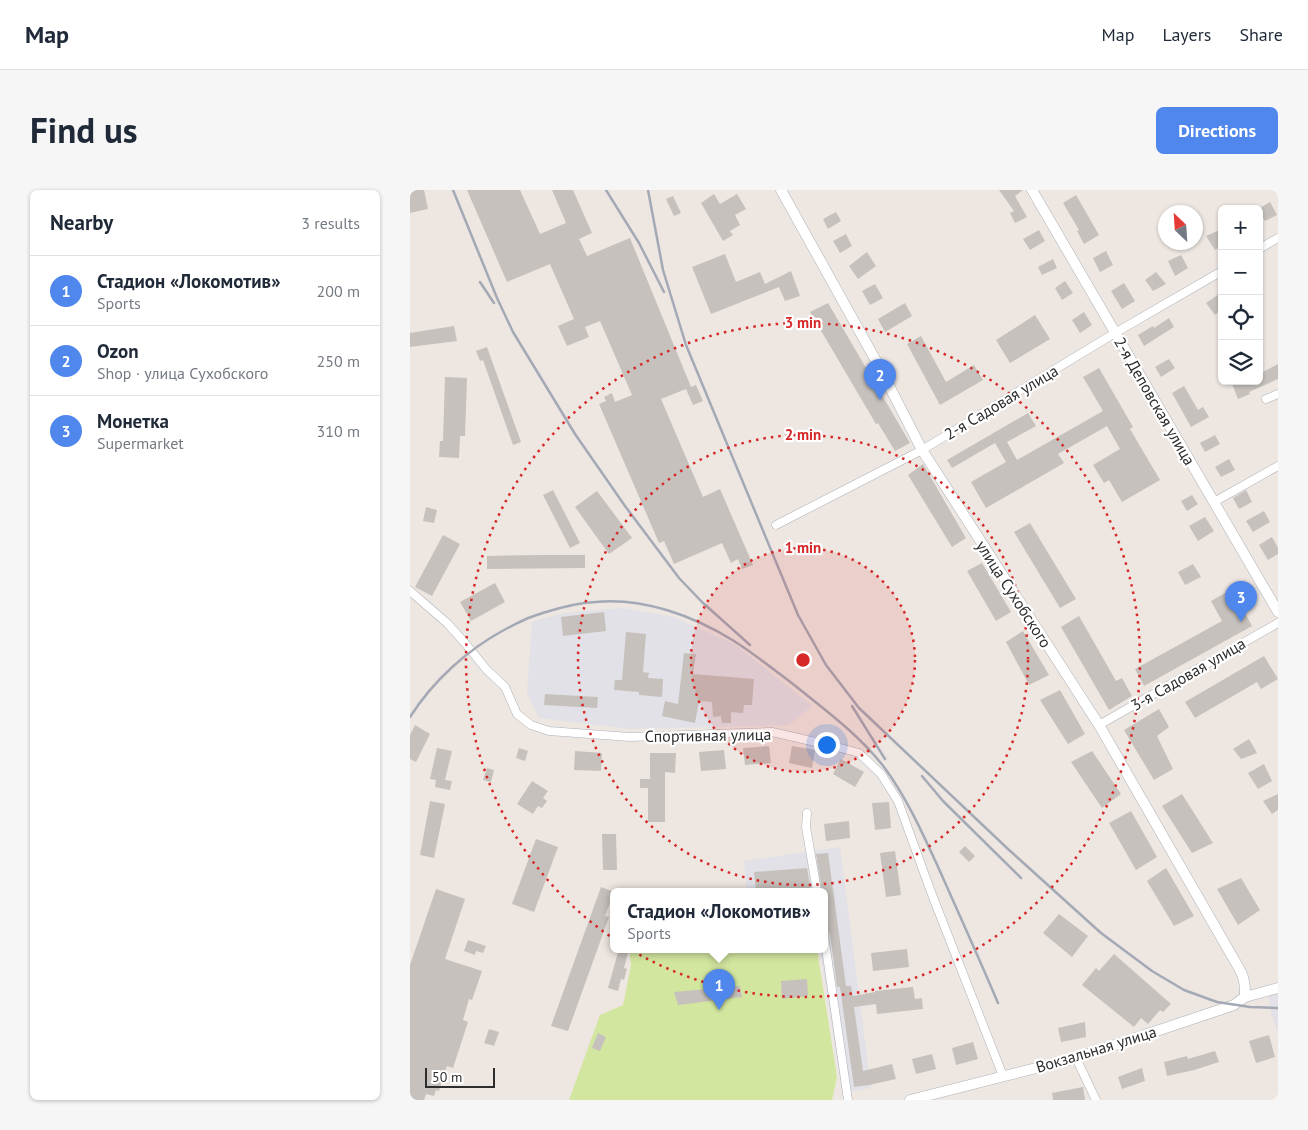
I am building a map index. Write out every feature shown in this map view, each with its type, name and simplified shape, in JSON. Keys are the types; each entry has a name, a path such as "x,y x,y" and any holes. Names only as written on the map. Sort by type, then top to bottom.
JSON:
{"street":[{"name":"улица Сухобского","path":"781,190 880,368 922,450 1099,725 1240,970 1246,986 1245,997"},
{"name":"2-я Деповская улица","path":"1032,190 1278,612"},
{"path":"1263,247 1278,238"},
{"name":"2-я Садовая улица","path":"776,524 922,450 1115,333 1218,273"},
{"path":"1266,399 1278,394"},
{"path":"1214,502 1278,466"},
{"name":"Спортивная улица","path":"410,591 466,642 486,669 505,688 518,714 530,726 549,731 630,737 772,732 834,746 859,754 881,774 898,801 1004,1076"},
{"name":"3-я Садовая улица","path":"1099,725 1278,623"},
{"path":"807,813 806,827 816,888"},
{"path":"827,953 848,1100"},
{"name":"Вокзальная улица","path":"910,1100 1076,1058 1234,1005 1245,997 1278,988"},
{"path":"1076,1058 1096,1100"}],"shaded area":[{"path":"623,608 674,617 736,645 812,706 789,725 630,729 539,718 527,693 532,622 563,613"},
{"path":"840,847 871,1088 842,1093 821,953 828,953 828,888 747,888 744,861"},
{"path":"1278,994 1278,1033 1271,1012 1269,996"}],"green space":[{"path":"630,953 818,953 837,1077 832,1100 569,1100 600,1015 623,1005 631,965"}],"building":[{"path":"410,190 424,190 428,209 410,213"},
{"path":"467,190 520,190 540,234 566,223 552,190 573,190 592,233 579,239 587,256 630,238 691,387 696,385 703,401 693,405 686,389 661,399 703,497 720,489 753,565 742,569 738,559 731,563 722,543 674,564 664,541 659,543 599,404 606,401 604,397 612,393 615,402 632,395 600,321 585,327 589,337 567,346 558,326 574,319 550,264 507,282"},
{"path":"999,190 1023,190 1015,196 1027,217 1015,223 1010,213 1014,211"},
{"path":"714,194 720,204 737,194 746,209 735,215 740,225 730,231 733,235 723,241 701,203"},
{"path":"1076,195 1099,235 1084,244 1077,231 1079,230 1063,203"},
{"path":"673,196 681,213 674,216 666,199"},
{"path":"1270,202 1277,215 1265,221 1263,218 1263,206"},
{"path":"836,212 841,221 828,229 823,219"},
{"path":"1039,230 1045,241 1030,250 1023,239"},
{"path":"1218,231 1218,248 1215,250 1206,236"},
{"path":"846,234 852,246 840,253 833,241"},
{"path":"1106,251 1113,265 1100,272 1093,258"},
{"path":"867,252 876,266 858,279 849,266"},
{"path":"725,254 736,282 760,272 765,284 791,271 800,296 785,301 779,287 711,314 692,267"},
{"path":"1181,255 1188,268 1175,276 1168,261"},
{"path":"1053,259 1057,268 1042,275 1038,267"},
{"path":"1156,272 1166,284 1153,291 1145,280"},
{"path":"1065,281 1073,293 1062,300 1055,288"},
{"path":"1124,283 1135,301 1122,309 1111,291"},
{"path":"875,284 883,298 870,305 862,291"},
{"path":"1218,295 1218,312 1215,315 1206,303"},
{"path":"828,303 910,443 895,451 878,423 876,424 810,312"},
{"path":"905,303 912,316 885,332 878,319"},
{"path":"1084,312 1092,325 1080,333 1072,320"},
{"path":"1035,315 1050,339 1010,363 996,340"},
{"path":"1169,318 1174,327 1144,346 1138,335 1153,326 1154,328"},
{"path":"454,326 457,341 410,347 410,333"},
{"path":"921,336 946,382 974,365 983,380 940,405 907,344"},
{"path":"487,347 521,442 513,445 483,360 480,361 476,351"},
{"path":"1169,359 1175,368 1161,377 1155,367"},
{"path":"1278,364 1278,379 1238,399 1233,385 1263,385 1263,372"},
{"path":"1099,368 1133,427 1130,429 1160,480 1122,502 1109,480 1104,483 1093,465 1120,449 1107,426 1058,454 1064,463 986,508 971,482 1006,462 995,443 952,468 947,460 1028,413 1036,426 1007,442 1017,460 1103,411 1083,377"},
{"path":"445,377 467,378 465,436 460,436 459,458 439,457 440,441 443,441"},
{"path":"1184,386 1198,410 1203,407 1209,417 1191,427 1172,393"},
{"path":"1215,435 1220,444 1205,452 1200,443"},
{"path":"1229,459 1235,470 1221,477 1215,467"},
{"path":"923,464 966,538 952,547 908,475"},
{"path":"553,490 580,543 570,548 543,495"},
{"path":"1246,490 1252,502 1239,509 1233,498"},
{"path":"597,491 632,538 609,554 575,507"},
{"path":"1192,495 1198,504 1187,511 1181,501"},
{"path":"426,507 437,510 434,523 423,521"},
{"path":"1264,511 1270,522 1253,532 1246,521"},
{"path":"1205,517 1214,531 1198,541 1189,526"},
{"path":"1030,523 1076,599 1060,608 1014,532"},
{"path":"443,535 460,544 432,596 415,587"},
{"path":"1272,537 1278,548 1278,554 1268,560 1259,545"},
{"path":"585,555 585,568 487,569 487,556"},
{"path":"982,563 1011,612 996,621 967,571"},
{"path":"1193,564 1201,577 1185,585 1178,572"},
{"path":"495,583 505,602 471,621 460,602"},
{"path":"1232,589 1252,626 1144,686 1135,669 1222,621 1211,601"},
{"path":"604,612 606,631 563,636 561,617"},
{"path":"1079,616 1116,681 1122,678 1132,696 1109,710 1061,627"},
{"path":"1023,631 1049,675 1029,685 1006,642"},
{"path":"626,632 646,634 643,672 649,673 648,678 663,679 662,697 639,695 639,692 614,690 615,680 622,680"},
{"path":"684,653 696,654 693,674 754,679 752,705 744,705 743,713 731,712 731,723 722,723 721,716 713,717 712,702 699,701 695,723 662,716 665,701 678,704"},
{"path":"1264,656 1278,679 1261,689 1257,682 1195,718 1185,702"},
{"path":"1060,690 1085,734 1068,744 1040,700"},
{"path":"545,694 598,697 597,708 544,705"},
{"path":"1159,709 1169,727 1157,736 1173,769 1154,780 1124,730"},
{"path":"415,725 430,734 416,762 410,759 410,735"},
{"path":"1249,739 1257,753 1241,759 1233,749"},
{"path":"769,746 771,763 745,765 743,748"},
{"path":"792,746 815,750 812,768 789,763"},
{"path":"437,748 452,751 445,780 452,781 450,790 435,787 436,780 430,779"},
{"path":"519,748 528,751 525,761 516,758"},
{"path":"724,750 726,769 701,771 699,752"},
{"path":"575,751 602,753 601,771 574,770"},
{"path":"1092,751 1121,794 1102,808 1071,762"},
{"path":"650,753 676,753 675,773 665,772 665,822 648,822 648,788 640,788 640,779 650,779"},
{"path":"841,759 864,772 855,787 833,774"},
{"path":"1264,764 1272,781 1258,789 1248,773"},
{"path":"487,768 494,770 491,782 483,780"},
{"path":"532,781 548,791 543,798 547,801 542,808 538,806 533,814 517,804"},
{"path":"1182,794 1213,843 1192,853 1162,806"},
{"path":"1278,794 1278,810 1272,814 1263,801"},
{"path":"430,801 445,804 434,858 420,855"},
{"path":"889,802 891,828 875,830 872,803"},
{"path":"1131,811 1157,857 1136,870 1109,823"},
{"path":"849,821 850,838 826,841 824,824"},
{"path":"602,834 616,834 617,870 603,870"},
{"path":"536,839 558,847 534,912 512,904"},
{"path":"965,846 975,856 969,862 959,852"},
{"path":"895,851 901,895 886,897 880,853"},
{"path":"828,853 846,986 851,986 853,996 875,991 913,987 915,999 922,998 923,1009 877,1014 876,1004 854,1007 863,1071 892,1064 896,1079 854,1087 840,987 837,987 830,934 828,931 828,888 822,888 816,854"},
{"path":"807,868 810,888 756,888 754,872"},
{"path":"1166,868 1194,916 1174,926 1147,881"},
{"path":"1241,878 1260,910 1238,925 1217,889"},
{"path":"601,887 610,890 610,903 605,916 609,917 568,1031 551,1026"},
{"path":"436,889 465,899 445,959 482,971 472,1000 469,999 463,1020 468,1022 453,1068 447,1066 439,1091 436,1090 434,1096 426,1094 424,1100 410,1100 410,965"},
{"path":"1059,914 1088,936 1072,957 1043,933"},
{"path":"468,940 486,946 483,953 476,951 475,955 464,951"},
{"path":"907,949 909,967 873,971 871,953"},
{"path":"618,953 628,953 624,968 627,969 624,980 621,979 618,991 608,988"},
{"path":"1114,954 1171,1004 1163,1012 1160,1010 1148,1024 1141,1018 1134,1027 1082,985 1096,968 1099,971"},
{"path":"807,979 808,996 782,999 781,981"},
{"path":"740,986 742,997 678,1005 674,992"},
{"path":"1085,1022 1086,1037 1061,1042 1058,1028"},
{"path":"489,1029 499,1032 494,1046 484,1043"},
{"path":"598,1033 606,1037 600,1051 592,1048"},
{"path":"1269,1035 1275,1057 1256,1063 1249,1041"},
{"path":"973,1042 978,1059 956,1065 952,1048"},
{"path":"1215,1051 1219,1062 1167,1076 1164,1062 1187,1056 1188,1059"},
{"path":"932,1054 936,1069 916,1074 912,1059"},
{"path":"1142,1068 1145,1081 1122,1089 1118,1077"},
{"path":"1083,1087 1085,1100 1053,1100 1052,1093"}],"railway":[{"path":"453,190 497,298 513,332 575,434 625,506 679,578 702,602 750,645"},
{"path":"606,190 639,243 664,292"},
{"path":"648,190 663,270 686,345 798,615 826,665 859,708 1008,849 1101,933 1152,971 1184,990 1217,1002 1250,1007 1278,1008"},
{"path":"480,282 494,303"},
{"path":"410,717 429,691 464,657 504,630 546,612 589,603 631,602 668,610 719,632 742,646 832,715 884,767 900,791 921,830 998,1003"},
{"path":"852,706 885,759"},
{"path":"922,776 943,801 1021,878"}],"place":[{"name":"Ozon","path":"880,400"},
{"name":"Монетка","path":"1241,622"},
{"name":"Стадион «Локомотив»","path":"719,1010"}]}
